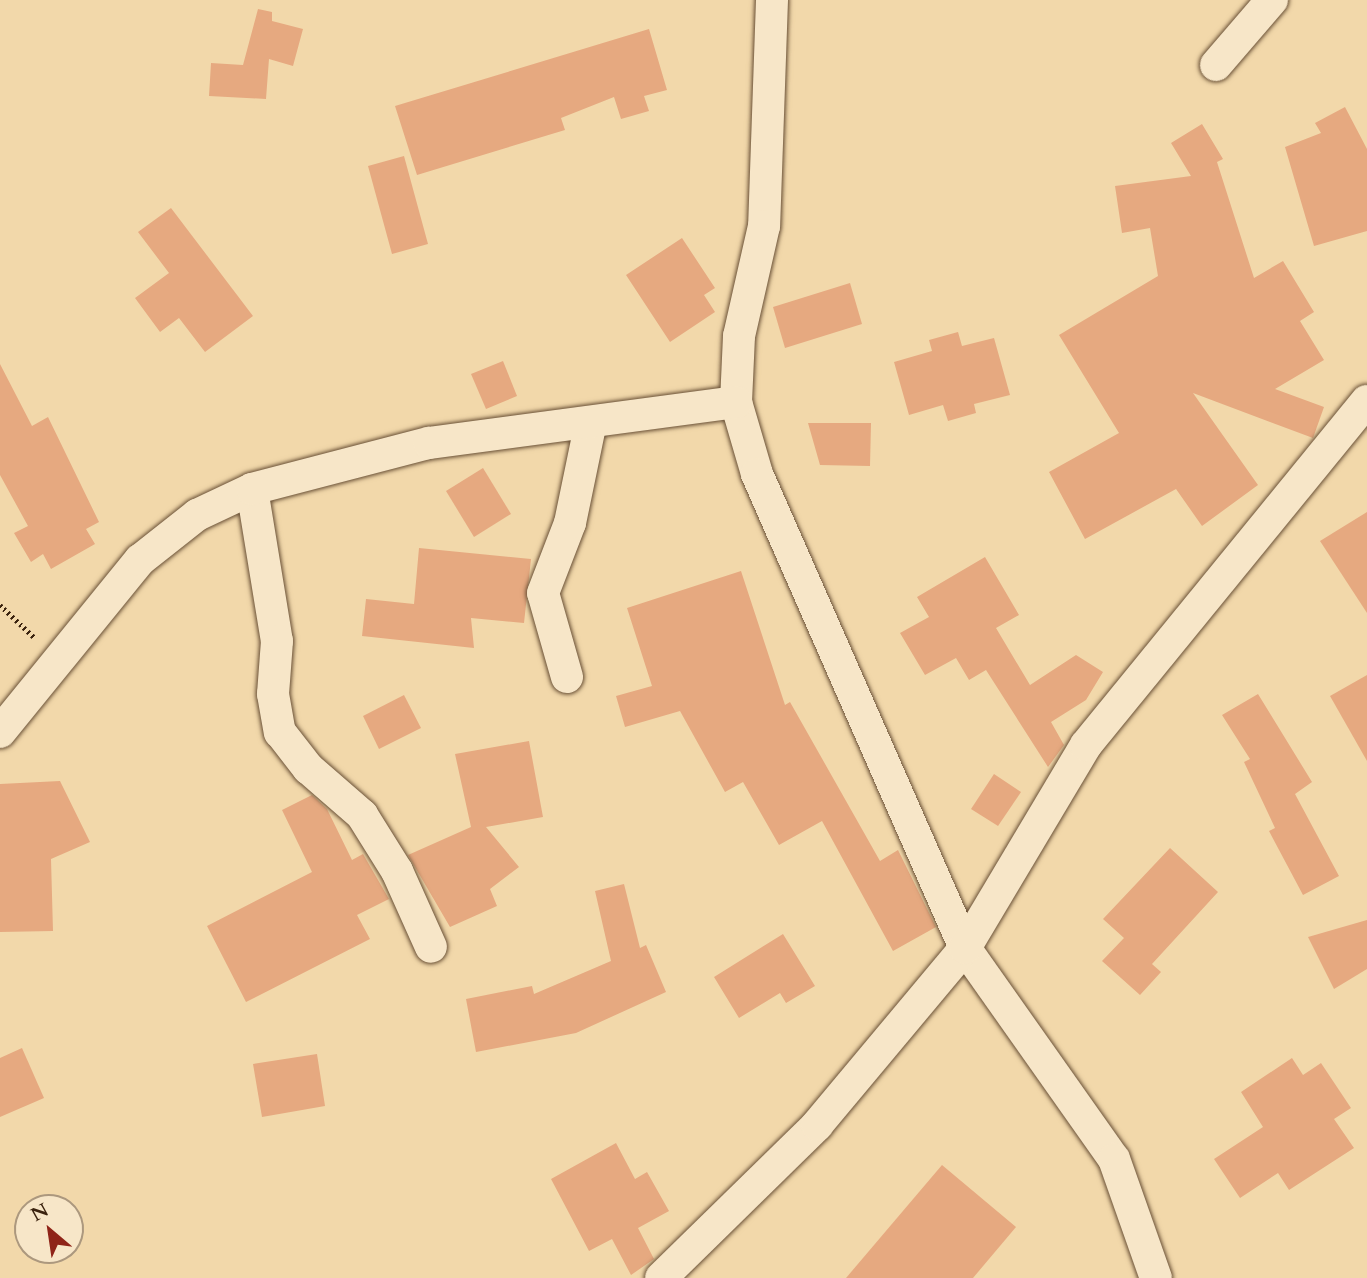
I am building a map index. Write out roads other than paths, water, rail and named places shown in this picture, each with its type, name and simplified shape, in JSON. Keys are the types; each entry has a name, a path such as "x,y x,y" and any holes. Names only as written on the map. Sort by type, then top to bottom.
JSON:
{"street":[{"path":"772,0 765,214 739,336 736,402 794,564 965,948 1115,1159 1156,1278"},
{"path":"1216,65 1272,0"},
{"path":"661,1278 817,1125 965,948 1086,745 1367,401"},
{"path":"4,720 140,560 197,515 252,489 429,443 590,426 736,402"},
{"path":"567,677 543,593 570,523 590,426"},
{"path":"252,489 277,640 273,694 279,732 308,768 362,815 397,871 430,947"}]}
